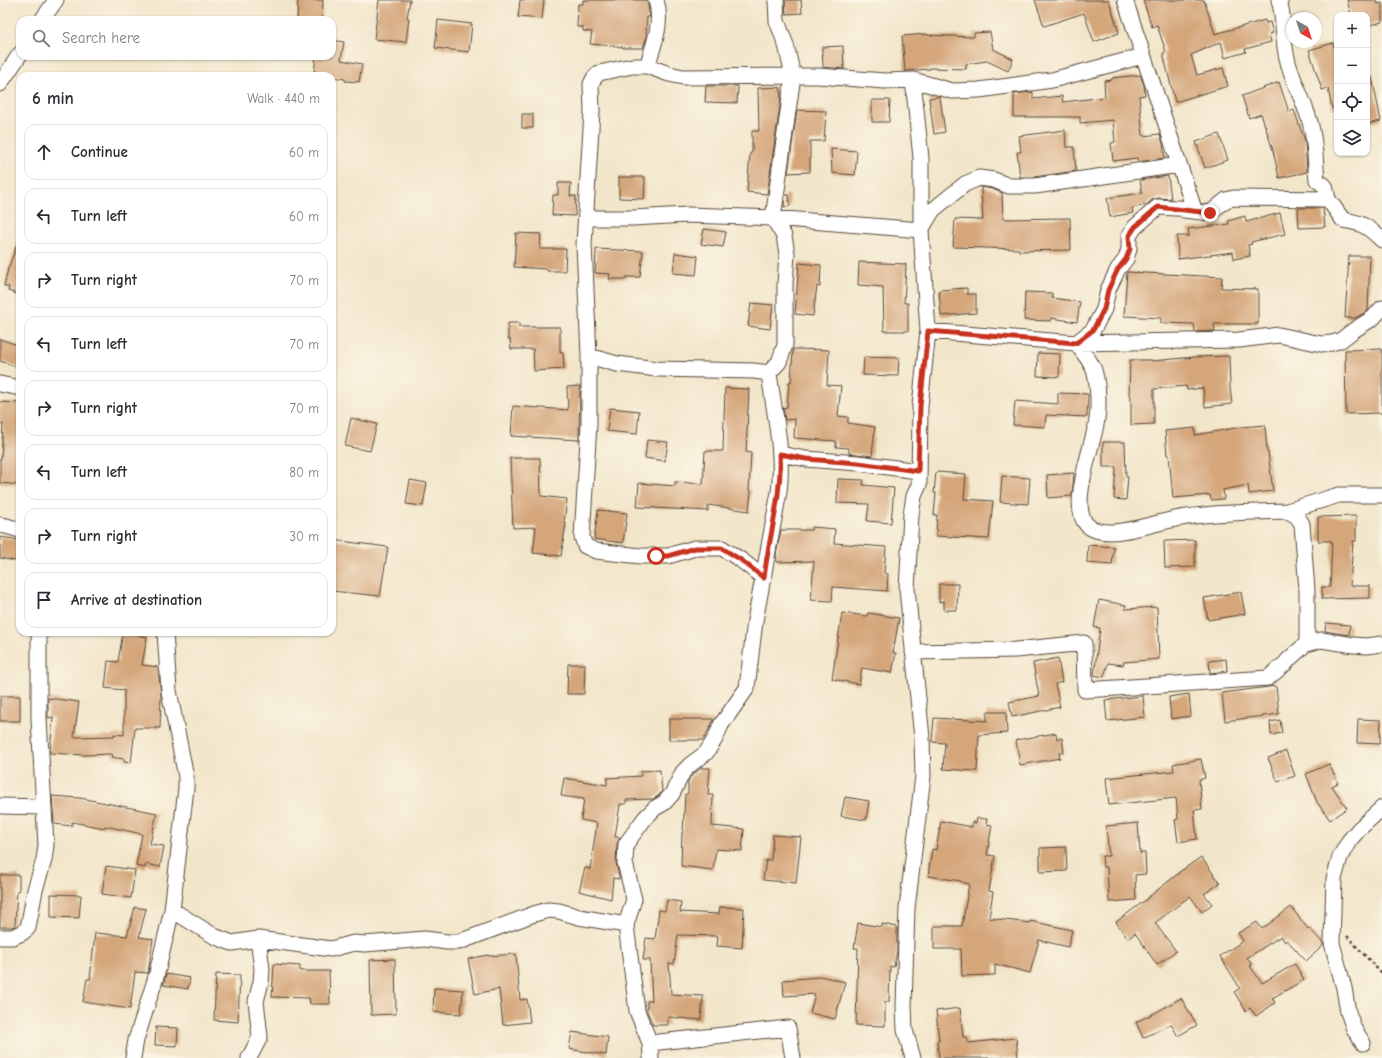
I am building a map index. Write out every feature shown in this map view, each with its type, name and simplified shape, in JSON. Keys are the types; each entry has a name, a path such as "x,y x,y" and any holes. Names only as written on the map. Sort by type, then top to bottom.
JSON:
{"street":[{"path":"45,16 56,0"},
{"path":"647,66 659,25 656,0"},
{"path":"769,373 779,362 785,345 787,254 784,236 773,218 793,76 786,45 776,21 776,0"},
{"path":"1076,343 1093,330 1104,309 1108,290 1118,269 1126,259 1130,249 1129,236 1135,227 1158,207 1194,209 1125,0"},
{"path":"1279,0 1282,11 1284,44 1287,60 1310,124 1317,180 1325,186 1328,199 1343,220 1359,222 1369,227 1382,240"},
{"path":"764,578 741,560 722,548 695,548 668,556 641,556 596,551 585,546 582,537 589,424 589,356 584,244 592,111 591,84 599,73 632,66 647,66 669,74 683,77 818,76 885,81 913,80 952,91 979,90 1052,80 1143,56"},
{"path":"0,84 16,60"},
{"path":"913,80 921,158 921,230 928,331 920,406 918,485 914,496 911,515 907,589 918,688 923,757 923,776 907,908 904,1006 905,1030 913,1058"},
{"path":"921,230 933,210 965,184 979,178 994,180 1009,186 1035,186 1179,166"},
{"path":"1158,207 1210,213 1226,200 1234,198 1328,199"},
{"path":"586,218 633,218 687,215 773,218 921,230"},
{"path":"928,331 1076,343 1239,340 1279,335 1321,344 1341,340 1373,318 1382,308"},
{"path":"1076,343 1095,372 1097,384 1097,419 1080,494 1080,508 1083,519 1087,526 1095,531 1110,532 1144,527 1186,517 1213,514 1288,511 1339,495 1382,495"},
{"path":"589,356 617,364 657,369 754,371 769,373"},
{"path":"651,1058 650,1043 637,1011 626,925 634,899 625,863 626,844 645,818 655,808 664,803 672,794 683,772 706,753 715,739 721,725 747,688 755,621 764,578 780,480 780,454 769,373"},
{"path":"0,384 16,387"},
{"path":"780,454 806,459 858,463 918,471"},
{"path":"1288,511 1297,516 1302,524 1304,534 1306,644"},
{"path":"0,526 16,529"},
{"path":"0,937 12,937 22,933 28,928 35,890 44,860 46,845 39,719 39,636"},
{"path":"134,1058 136,1040 156,977 172,910 186,788 186,777 169,691 165,636"},
{"path":"913,652 1016,650 1084,643 1085,690 1268,678 1306,644 1322,640 1366,646 1382,644"},
{"path":"0,806 44,807"},
{"path":"1362,1043 1354,1029 1348,1012 1344,988 1332,943 1334,879 1340,858 1349,841 1359,829 1373,818 1382,808"},
{"path":"172,910 214,936 232,943 258,939 331,949 354,943 364,944 425,939 459,942 548,910 626,925"},
{"path":"249,1058 260,1037 256,1001 261,982 262,969 258,939"},
{"path":"650,1043 788,1028 793,1058"}],"path":[{"path":"1333,920 1350,941 1382,974"}],"building":[{"path":"298,0 323,0 322,16 297,16"},
{"path":"379,0 410,0 407,18 409,18 406,42 374,39"},
{"path":"520,0 544,0 542,19 518,17"},
{"path":"583,0 647,0 650,17 647,17 646,39 643,48 623,48 590,44 592,32 583,31 583,27 577,27 578,4 583,4"},
{"path":"785,0 801,0 802,13 786,14"},
{"path":"1035,0 1109,0 1119,33 1094,42 1084,13 1044,26"},
{"path":"1143,0 1204,0 1215,34 1265,20 1266,23 1270,22 1273,33 1269,34 1271,42 1245,49 1246,52 1225,58 1221,42 1191,55 1197,75 1223,68 1228,86 1175,102 1163,53 1166,52 1157,25 1152,27"},
{"path":"1347,0 1377,0 1378,4 1382,3 1382,22 1370,25 1370,12 1350,12"},
{"path":"438,20 472,24 469,52 435,48"},
{"path":"990,32 993,49 1013,59 1008,71 987,61 966,64 966,69 930,68 905,71 902,36 927,34 974,37 974,33"},
{"path":"336,41 344,42 341,60 362,64 359,82 345,81 345,79 336,78 336,72 314,72 316,60 336,60"},
{"path":"1333,43 1334,47 1334,109 1332,109 1328,88 1322,90 1309,50 1322,48 1322,46"},
{"path":"843,46 844,69 823,67 822,47"},
{"path":"1140,75 1144,85 1145,95 1139,96 1143,136 1160,134 1165,158 1138,162 1137,158 1113,161 1111,143 1115,142 1113,120 1080,123 1080,117 1014,117 1014,94 1033,92 1033,99 1062,96 1063,102 1105,97 1104,81 1112,80 1112,78"},
{"path":"1370,77 1372,77 1381,121 1370,123"},
{"path":"1279,82 1289,112 1294,110 1305,141 1307,172 1279,178 1273,150 1261,114 1249,118 1242,96"},
{"path":"706,86 738,86 737,103 705,102"},
{"path":"780,87 781,100 767,194 747,192 750,153 752,153 752,131 759,131 758,88"},
{"path":"940,97 945,132 934,134 929,98"},
{"path":"872,100 890,100 889,122 872,122"},
{"path":"797,110 826,111 824,141 810,141 810,172 788,173"},
{"path":"522,114 533,114 533,128 522,128"},
{"path":"1065,130 1066,147 1074,147 1076,171 1034,177 1020,177 1017,152 1021,152 1019,136"},
{"path":"1219,134 1228,160 1205,168 1196,142"},
{"path":"831,149 857,151 855,175 832,173"},
{"path":"1168,176 1171,199 1158,198 1152,200 1146,205 1132,208 1133,213 1110,217 1107,198 1142,193 1140,180"},
{"path":"619,177 645,177 644,199 619,198"},
{"path":"558,183 571,183 570,196 576,196 575,216 552,215 553,195 558,195"},
{"path":"981,187 1002,193 1003,219 1070,218 1071,250 1019,251 1019,249 953,247 955,219 983,220"},
{"path":"785,195 789,195 790,206 784,207"},
{"path":"1298,208 1323,208 1325,227 1299,228"},
{"path":"1280,213 1285,234 1251,242 1252,244 1248,245 1250,256 1234,259 1233,252 1178,259 1177,236 1189,236 1188,229 1229,224 1228,221 1245,216 1246,222"},
{"path":"704,229 726,232 723,247 701,244"},
{"path":"516,233 541,234 540,249 566,249 565,271 547,271 547,269 514,267"},
{"path":"16,247 16,294 8,291 9,287 4,286 8,269"},
{"path":"596,249 643,251 640,277 609,279 610,274 595,273"},
{"path":"675,253 698,256 696,275 673,273"},
{"path":"1349,256 1370,256 1368,311 1355,318 1345,318"},
{"path":"859,262 906,264 904,303 908,303 908,331 884,331 883,287 858,285"},
{"path":"799,263 821,265 820,287 817,286 813,316 795,314"},
{"path":"1127,272 1222,277 1221,288 1258,289 1258,324 1214,324 1215,331 1195,332 1194,324 1161,323 1161,318 1124,316"},
{"path":"967,288 967,294 976,294 976,313 941,316 939,290"},
{"path":"1025,292 1052,293 1052,298 1080,302 1077,322 1051,318 1051,321 1024,320"},
{"path":"751,303 773,305 770,329 748,326"},
{"path":"508,323 519,323 519,327 560,327 560,352 563,352 564,369 534,371 533,349 511,349 510,339 508,339"},
{"path":"0,339 16,345 16,367 0,361"},
{"path":"793,349 829,350 827,385 841,386 838,416 848,417 848,423 875,427 872,456 849,453 849,448 836,447 836,441 794,438 795,419 785,420 783,408 787,407 789,382 791,382"},
{"path":"1382,349 1382,413 1346,414 1345,350"},
{"path":"1038,353 1060,354 1059,377 1037,376"},
{"path":"1229,356 1232,404 1205,407 1203,388 1187,390 1186,386 1154,389 1154,424 1131,425 1131,396 1129,396 1130,360 1152,361 1194,357"},
{"path":"864,357 899,358 898,376 863,375"},
{"path":"580,386 579,440 511,436 513,406 568,410 567,387"},
{"path":"725,388 749,389 746,452 751,453 749,490 751,491 749,511 708,505 708,511 637,507 639,483 675,486 675,482 703,484 705,451 723,451"},
{"path":"1058,393 1088,394 1087,417 1046,415 1045,427 1013,425 1015,401 1058,404"},
{"path":"0,402 16,403 16,485 0,483 0,459 3,424 0,424"},
{"path":"610,408 639,411 637,434 607,431"},
{"path":"351,418 377,424 370,451 345,446"},
{"path":"1265,425 1267,452 1273,491 1249,494 1248,485 1223,490 1224,499 1211,500 1210,495 1173,498 1165,431 1195,428 1195,435 1241,427"},
{"path":"647,440 668,442 665,461 645,458"},
{"path":"1103,442 1125,442 1126,477 1128,477 1126,500 1114,499 1116,467 1103,467"},
{"path":"510,458 540,458 541,496 567,499 564,523 566,523 561,556 533,553 536,527 513,528"},
{"path":"936,472 966,474 964,499 993,501 989,539 936,536 937,515 934,515 936,493 934,493"},
{"path":"1074,473 1072,496 1048,498 1047,475"},
{"path":"1002,476 1030,478 1028,504 1000,502"},
{"path":"838,479 864,480 863,485 894,488 891,523 867,521 869,504 837,503"},
{"path":"410,480 427,483 423,506 406,504"},
{"path":"598,510 627,513 623,543 594,539"},
{"path":"1356,516 1356,541 1353,541 1350,586 1370,586 1370,598 1322,599 1322,587 1330,587 1332,541 1318,541 1318,517"},
{"path":"812,527 835,529 834,543 886,547 884,573 888,574 887,591 833,587 832,601 811,600 814,561 777,562 776,555 781,530 811,530"},
{"path":"0,537 16,539 16,561 0,558"},
{"path":"336,540 388,547 380,596 336,591"},
{"path":"1195,540 1195,567 1165,568 1164,541"},
{"path":"1088,545 1114,547 1112,565 1087,563"},
{"path":"939,584 958,584 957,610 944,610 944,601 939,602"},
{"path":"1241,592 1245,614 1208,620 1204,598"},
{"path":"1099,600 1126,605 1125,609 1157,607 1159,659 1124,662 1123,665 1108,663 1104,677 1094,675 1100,628 1094,627"},
{"path":"842,613 867,616 868,613 899,618 893,653 896,653 892,673 862,668 859,684 832,679"},
{"path":"1326,623 1350,625 1349,635 1325,631"},
{"path":"122,636 147,637 142,665 158,667 161,695 160,728 135,728 131,763 124,762 124,759 111,757 112,754 84,755 50,753 53,717 48,718 48,698 79,702 74,737 114,736 114,734 124,735 124,690 105,688 108,661 118,662"},
{"path":"1058,658 1062,682 1055,684 1060,707 1012,717 1009,702 1039,696 1033,663"},
{"path":"1226,659 1227,671 1210,673 1209,661"},
{"path":"568,664 585,664 584,694 567,694"},
{"path":"1276,686 1279,714 1225,721 1222,693"},
{"path":"1189,694 1191,716 1171,719 1169,697"},
{"path":"0,696 20,696 20,721 0,721"},
{"path":"1143,696 1145,717 1107,721 1105,700"},
{"path":"987,712 1006,712 1007,733 979,735 977,771 943,769 945,743 932,742 934,718 987,721"},
{"path":"669,719 713,719 713,722 703,740 669,740"},
{"path":"1358,719 1381,720 1380,744 1357,743"},
{"path":"1280,720 1282,733 1271,735 1270,722"},
{"path":"1056,733 1057,739 1062,738 1064,752 1059,753 1060,758 1020,765 1016,740"},
{"path":"1286,751 1295,776 1278,782 1268,758"},
{"path":"1201,759 1205,778 1199,780 1202,809 1194,810 1197,839 1178,842 1175,820 1178,819 1176,798 1109,805 1106,778 1174,771 1173,764"},
{"path":"1329,764 1338,783 1332,786 1347,808 1330,820 1317,802 1306,774"},
{"path":"701,768 710,768 708,795 713,795 712,826 744,829 742,851 716,849 713,870 681,866 685,794 688,794 688,781 690,777"},
{"path":"660,770 662,792 658,796 653,799 626,800 626,804 620,804 615,837 620,837 617,844 616,863 619,879 613,878 611,899 579,891 585,868 590,869 597,823 581,820 584,799 561,796 564,778 607,785 607,778 641,776 641,771"},
{"path":"52,796 80,798 157,813 150,844 164,846 160,867 146,864 145,868 136,866 142,834 105,826 104,828 72,822 72,826 54,824"},
{"path":"845,797 869,801 866,820 841,816"},
{"path":"977,818 987,819 986,824 992,825 987,855 995,856 989,891 993,892 989,918 1030,923 1030,921 1072,930 1068,947 1039,940 1030,973 995,964 995,975 962,976 961,949 934,949 934,926 962,926 969,884 961,881 928,876 932,849 936,850 941,821 972,827 972,822 976,823"},
{"path":"1138,823 1140,853 1145,853 1146,874 1135,875 1136,900 1109,902 1107,867 1103,867 1102,856 1109,856 1106,826"},
{"path":"773,835 801,837 796,883 763,880 766,860 771,860"},
{"path":"1066,847 1067,871 1040,872 1040,848"},
{"path":"1201,857 1220,883 1204,894 1212,904 1202,912 1190,896 1155,923 1176,951 1157,965 1135,933 1128,939 1116,922 1178,873"},
{"path":"106,866 135,870 131,898 102,894"},
{"path":"0,875 19,875 19,891 17,891 15,926 12,927 0,927"},
{"path":"51,894 81,895 79,918 51,917"},
{"path":"667,900 681,902 680,912 719,914 720,907 744,908 742,948 717,946 718,936 678,935 674,964 669,963 671,994 703,996 701,1020 668,1017 668,1025 653,1025 647,1011 647,1001 652,1001 650,960 643,960 646,938 655,939 659,910 665,911"},
{"path":"135,907 146,909 139,937 153,939 148,973 135,972 130,1009 83,1002 87,979 90,979 95,933 127,936"},
{"path":"1291,907 1308,929 1309,928 1323,943 1323,946 1306,961 1287,940 1285,942 1281,936 1247,958 1252,965 1250,966 1262,983 1295,964 1304,980 1272,998 1275,1003 1256,1016 1250,1008 1246,1011 1234,992 1240,988 1220,956 1243,941 1238,933 1257,922 1262,929"},
{"path":"858,923 882,927 882,924 897,927 897,951 894,967 890,966 889,1002 885,1002 885,1026 856,1025 858,948 854,948"},
{"path":"516,954 520,1000 527,999 530,1022 503,1025 499,989 475,994 468,959 488,955"},
{"path":"395,959 396,1014 371,1015 370,960"},
{"path":"274,964 300,966 300,971 329,971 330,1004 310,1004 309,998 272,997"},
{"path":"166,974 190,978 188,989 163,985"},
{"path":"216,974 240,975 238,1022 214,1020"},
{"path":"820,976 845,982 835,1019 810,1013 815,994 784,996 783,980"},
{"path":"434,988 463,990 461,1014 433,1012"},
{"path":"1181,998 1197,1025 1178,1036 1171,1024 1143,1038 1136,1022"},
{"path":"960,1008 963,1037 967,1037 968,1043 1016,1038 1018,1058 939,1058 936,1011"},
{"path":"156,1027 178,1028 177,1046 155,1045"},
{"path":"572,1032 608,1037 606,1055 569,1049"}],"route":[{"path":"656,556 668,556 695,548 722,548 741,560 764,578 779,492 781,474 780,454 806,459 858,463 918,471 920,406 928,331 1076,343 1093,330 1104,309 1108,290 1118,269 1126,259 1130,249 1129,236 1135,227 1158,207 1210,213"}]}
